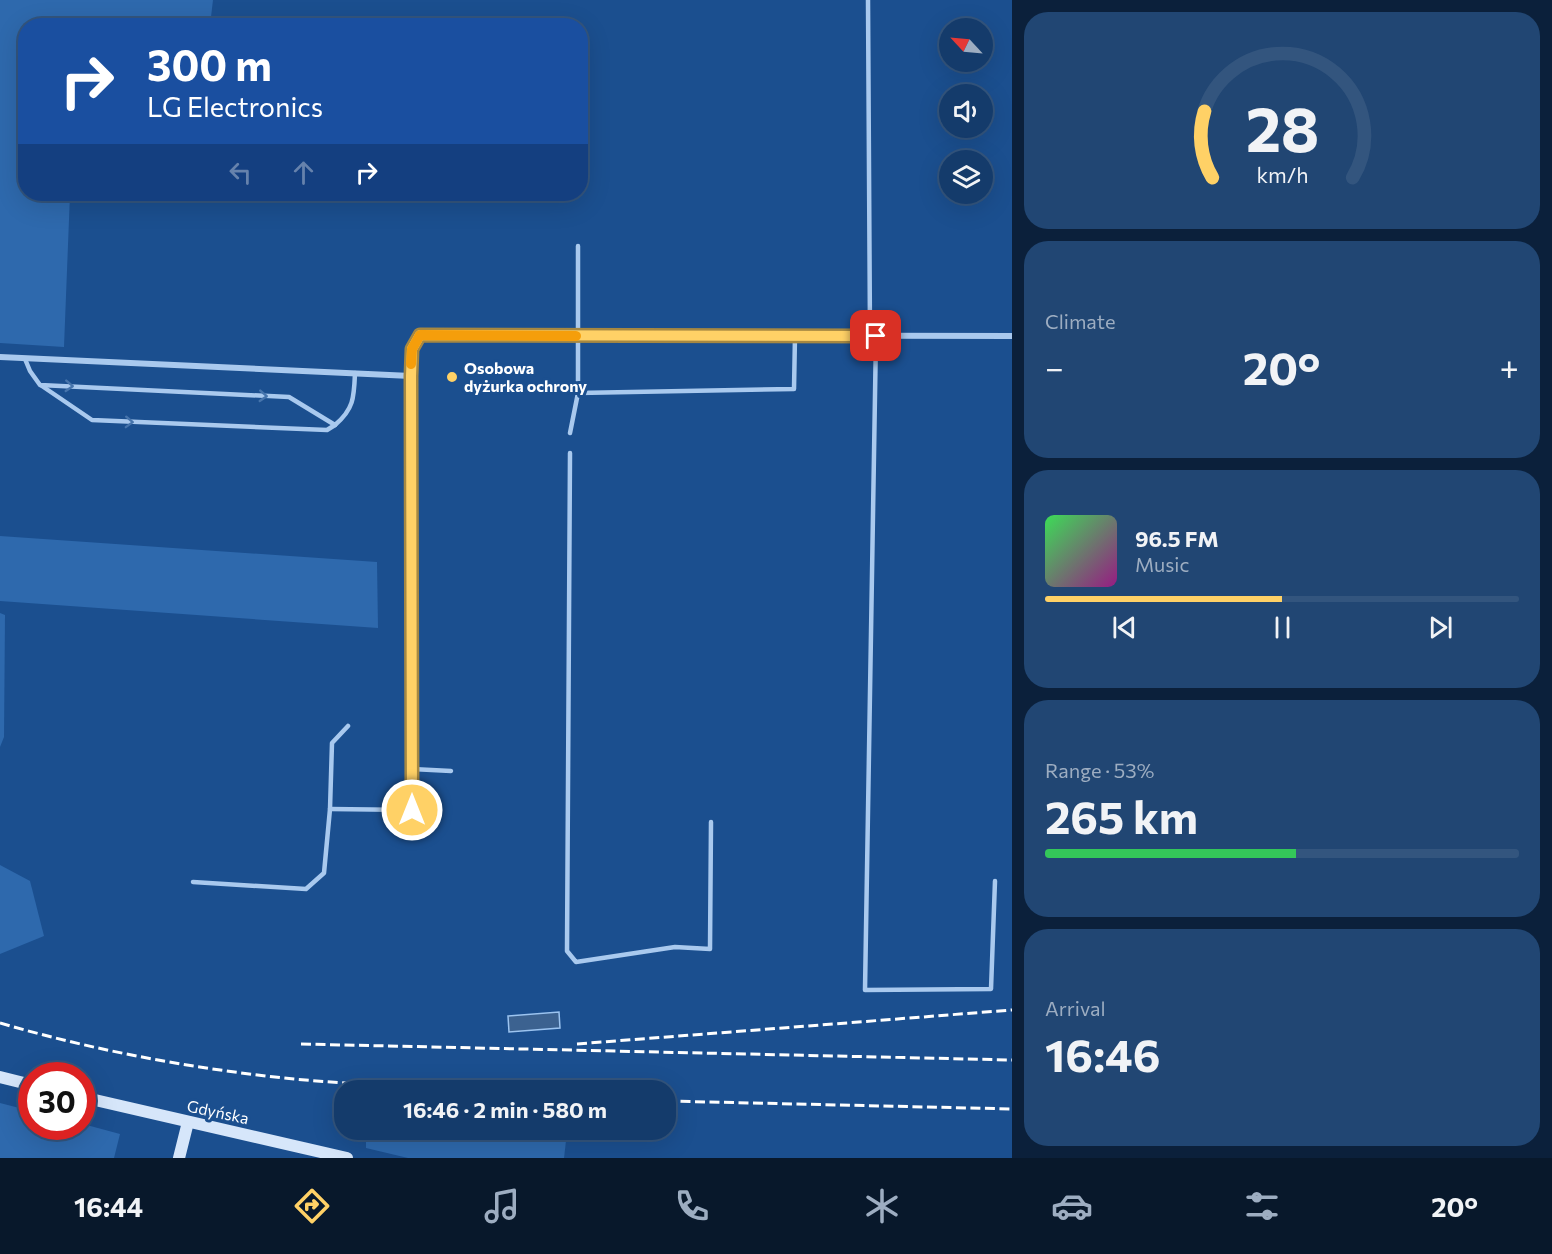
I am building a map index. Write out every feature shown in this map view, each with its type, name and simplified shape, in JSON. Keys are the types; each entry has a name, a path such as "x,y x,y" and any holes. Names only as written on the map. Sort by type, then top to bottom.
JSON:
{"main road":[{"path":"0,1077 18,1082"},
{"name":"Gdyńska","path":"96,1100 346,1158"},
{"path":"179,1158 188,1122"}],"street":[{"path":"412,810 411,376 412,349 420,335 1012,336"},
{"path":"0,357 411,376"}],"lane":[{"path":"868,0 873,336 865,990 991,989 995,881"},
{"path":"570,433 578,393 578,246"},
{"path":"578,393 794,389 795,336"},
{"path":"25,359 40,385 92,420 327,430 346,415 354,399 355,373"},
{"path":"40,385 289,397 335,425"},
{"path":"570,453 567,951 576,962 675,947 710,948 711,822"},
{"path":"193,882 306,889 324,873 330,809 332,743 348,726"},
{"path":"412,770 451,771"},
{"path":"330,809 412,810"}],"shaded area":[{"path":"0,0 213,0 210,18 18,18 18,201 70,201 64,347 0,343"},
{"path":"0,536 377,562 378,628 0,601"},
{"path":"0,613 5,615 4,737 0,747"},
{"path":"0,865 30,881 44,936 0,954"},
{"path":"559,1012 560,1028 509,1032 508,1016"},
{"path":"0,1103 18,1108 18,1140 96,1140 96,1128 120,1134 114,1158 0,1158"},
{"path":"366,1140 566,1141 564,1158 408,1158 366,1148"}],"railway":[{"path":"577,1044 1012,1010"},
{"path":"0,1023 73,1042 183,1064 257,1075 334,1082"},
{"path":"301,1044 1012,1060"},
{"path":"676,1101 1012,1109"}],"slow traffic":[{"path":"411,364 412,349 420,335 576,336"}],"place":[{"name":"Osobowa dyżurka ochrony","path":"452,377"}],"route":[{"path":"412,810 411,376 412,349 420,335 876,336"}]}
